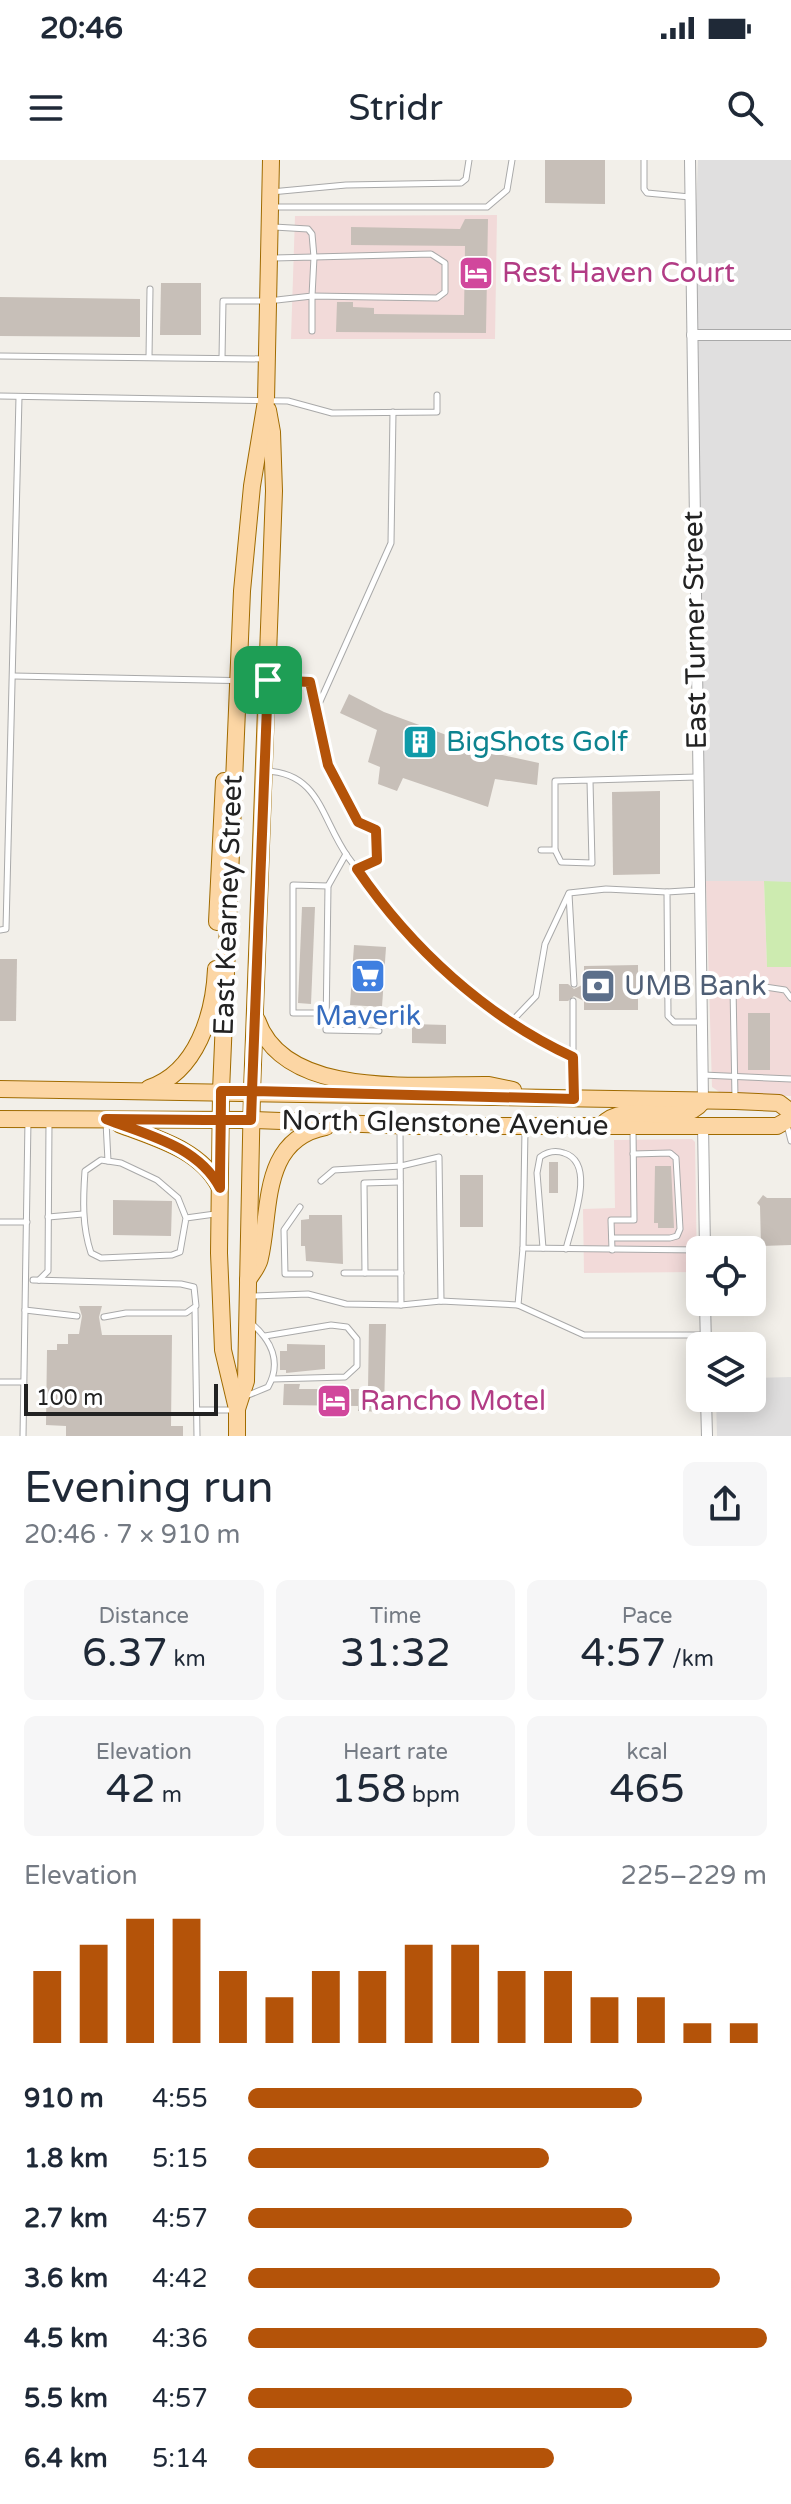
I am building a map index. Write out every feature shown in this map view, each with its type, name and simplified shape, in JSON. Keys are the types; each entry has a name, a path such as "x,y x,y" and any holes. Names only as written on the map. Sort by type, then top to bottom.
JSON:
{"main road":[{"name":"East Kearney Street","path":"238,1405 223,1350 221,1091 237,679 252,486 266,401 271,160"},
{"name":"East Kearney Street","path":"237,1436 238,1405 246,1381 251,1120 274,491 272,432 266,401"},
{"path":"144,1090 176,1073 197,1044 210,1014 215,976 220,809 235,713"},
{"path":"256,1015 262,1034 272,1046 295,1063 334,1081 489,1085 546,1098"},
{"path":"0,1077 65,1088"},
{"name":"North Glenstone Avenue","path":"0,1089 735,1101 787,1113"},
{"path":"602,1125 616,1114 687,1112 703,1101"},
{"name":"North Glenstone Avenue","path":"0,1119 251,1120 525,1127 703,1125 713,1116 787,1113"},
{"path":"106,1119 183,1150 209,1170 220,1188"},
{"path":"246,1290 260,1261 266,1197 282,1159 306,1134 343,1124"}],"street":[{"name":"East Turner Street","path":"690,160 703,1101"},
{"path":"692,335 791,335"},
{"path":"702,1236 703,1125"},
{"path":"706,1412 707,1436"}],"lane":[{"path":"270,199 346,185 461,183 466,179 469,160"},
{"path":"270,199 487,207 507,190 512,160"},
{"path":"644,160 644,189 647,193 690,197"},
{"path":"269,227 308,229 312,234 312,331"},
{"path":"222,358 223,301 268,301 312,296 429,299 441,296 446,286 445,263 431,254 269,258"},
{"path":"149,357 150,289"},
{"path":"0,356 267,359"},
{"path":"0,396 288,401 332,413 437,412 437,395"},
{"path":"0,930 6,929 19,397"},
{"path":"314,715 391,543 393,412"},
{"path":"14,676 310,682 314,715 328,765 358,822 376,830 377,860 357,869"},
{"path":"265,771 293,776 308,784 357,869 409,936 465,989 573,1057"},
{"path":"590,781 592,863 561,862 555,850 555,781 698,777"},
{"path":"541,850 555,850"},
{"path":"346,854 328,886 326,1030 379,1031"},
{"path":"327,1013 293,1013 293,885 328,886"},
{"path":"569,893 606,889 700,890"},
{"path":"667,892 668,1016 674,1022 701,1022"},
{"path":"512,1021 536,996 545,944 569,893"},
{"path":"569,893 574,984"},
{"path":"733,987 735,1101"},
{"path":"701,989 785,990 791,998"},
{"path":"573,1001 574,1099"},
{"path":"702,1075 735,1074 791,1079"},
{"path":"787,1113 791,1141"},
{"path":"23,1436 28,1119"},
{"path":"33,1280 44,1277 48,1271 49,1119"},
{"path":"106,1119 108,1161"},
{"path":"612,1250 611,1220 634,1220 632,1125"},
{"path":"400,1126 401,1305"},
{"path":"518,1305 523,1248 525,1127"},
{"path":"543,1248 537,1173 540,1157 548,1152 562,1152 577,1159 583,1172 566,1249"},
{"path":"612,1238 670,1238 677,1236 680,1229 676,1158 670,1153 633,1154"},
{"path":"321,1181 334,1170 401,1166 439,1157 441,1301"},
{"path":"101,1160 108,1161 121,1163 157,1180 178,1198 186,1218 180,1252 101,1258 91,1253 83,1214 85,1171 101,1160"},
{"path":"365,1273 364,1183 400,1182"},
{"path":"300,1207 284,1230 285,1274 310,1274"},
{"path":"48,1217 83,1214"},
{"path":"186,1218 220,1214"},
{"path":"0,1222 27,1222"},
{"path":"523,1248 686,1250"},
{"path":"26,1271 33,1280 63,1283 189,1285 197,1293 197,1436"},
{"path":"344,1273 401,1273"},
{"path":"246,1290 308,1294 346,1304 401,1305 441,1301 518,1305 584,1335 686,1340"},
{"path":"104,1317 126,1313 186,1313 195,1307"},
{"path":"25,1310 77,1316"},
{"path":"197,1410 238,1405 261,1392 273,1379 273,1353 265,1336 246,1320"},
{"path":"265,1336 331,1325 347,1327 357,1339 357,1366 345,1377 273,1379"},
{"path":"0,1382 23,1382"}],"shaded area":[{"path":"698,160 791,160 791,882 706,881 695,233"},
{"path":"497,215 495,339 291,339 295,216"},
{"path":"706,881 764,881 767,967 791,967 791,1096 724,1095 712,1087"},
{"path":"692,1139 695,1142 696,1236 686,1236 686,1272 584,1273 583,1209 615,1208 614,1140"},
{"path":"791,1377 791,1436 717,1436 716,1412 766,1412 766,1378"}],"green space":[{"path":"764,881 791,882 791,967 767,967"}],"building":[{"path":"545,160 605,160 605,204 545,203"},
{"name":"Rest Haven Court","path":"465,219 488,219 486,333 336,332 337,302 353,302 353,307 374,308 374,314 464,315 465,246 351,245 351,227 460,229"},
{"path":"161,283 201,283 201,335 160,335"},
{"path":"0,297 140,299 140,337 0,336"},
{"name":"BigShots Golf","path":"349,694 384,712 498,754 539,763 537,785 495,779 488,807 403,778 397,791 378,784 380,767 368,762 377,730 340,713"},
{"path":"660,791 660,874 613,875 612,792"},
{"path":"302,907 315,907 311,1004 298,1003"},
{"name":"Maverik","path":"354,945 386,947 382,1007 350,1005"},
{"path":"0,959 17,959 16,1021 0,1021"},
{"name":"UMB Bank","path":"638,965 638,1010 584,1010 584,1001 574,996 568,1001 559,1001 559,984 568,984 574,989 584,984 584,966"},
{"path":"748,1013 770,1013 770,1070 748,1070"},
{"path":"412,1024 446,1025 446,1044 412,1043"},
{"path":"549,1162 558,1162 558,1193 549,1193"},
{"path":"655,1166 671,1166 674,1228 658,1228 658,1223 654,1223"},
{"path":"460,1175 483,1175 483,1227 460,1227"},
{"path":"763,1195 767,1198 791,1198 791,1245 766,1246 766,1236 761,1236 760,1206 757,1203"},
{"path":"113,1200 172,1201 171,1236 113,1235"},
{"path":"309,1215 342,1215 343,1264 306,1261 305,1246 301,1246 301,1220 309,1219"},
{"path":"79,1306 102,1306 99,1317 102,1335 172,1335 171,1426 183,1426 183,1436 66,1436 66,1426 46,1425 47,1350 57,1350 57,1344 68,1344 68,1334 79,1334 82,1316"},
{"name":"Rancho Motel","path":"369,1324 386,1324 384,1412 358,1411 358,1406 283,1405 284,1384 300,1384 299,1389 368,1389"},
{"name":"Rancho Motel","path":"287,1344 325,1345 325,1369 286,1373 286,1370 280,1370 280,1351 287,1351"}],"place":[{"name":"Rest Haven Court","path":"476,273"},
{"name":"BigShots Golf","path":"420,742"},
{"name":"Maverik","path":"368,976"},
{"name":"UMB Bank","path":"598,986"},
{"name":"Rancho Motel","path":"334,1401"}],"route":[{"path":"268,680 252,1091 221,1091 221,1120 220,1149 220,1188 209,1170 183,1150 106,1119 205,1120 221,1120 251,1120 252,1091 574,1099 573,1057 548,1045 465,989 409,936 370,887 357,869 377,860 376,830 358,822 328,765 314,715 310,682 268,680"}]}
